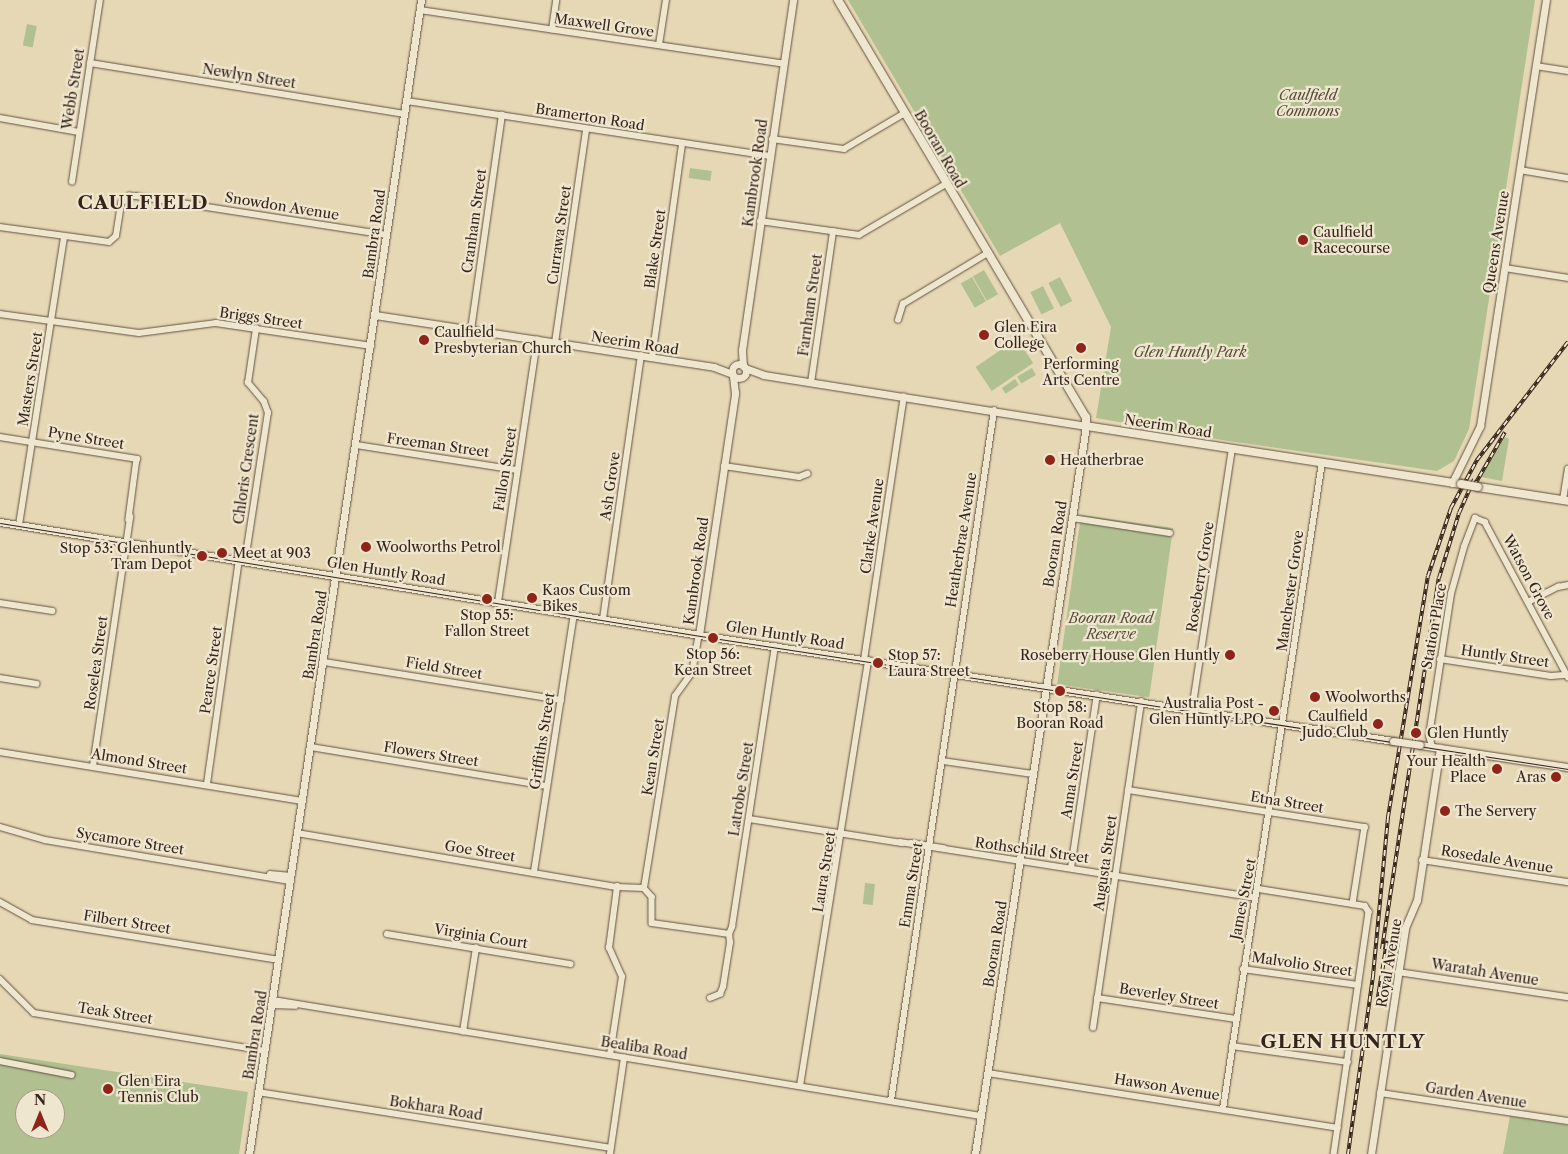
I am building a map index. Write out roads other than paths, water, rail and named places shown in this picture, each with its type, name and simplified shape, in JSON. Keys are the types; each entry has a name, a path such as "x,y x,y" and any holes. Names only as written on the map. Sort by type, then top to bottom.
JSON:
{"main road":[{"name":"Booran Road","path":"838,0 1086,417 1086,426"},
{"name":"Neerim Road","path":"1086,426 1566,501"}],"street":[{"name":"Webb Street","path":"72,182 100,0"},
{"name":"Bambra Road","path":"249,1154 337,576 421,0"},
{"path":"552,30 556,0"},
{"path":"659,46 666,0"},
{"name":"Kambrook Road","path":"700,634 735,393 744,372 742,350 793,0"},
{"name":"Queens Avenue","path":"1456,484 1480,426 1546,0"},
{"name":"Maxwell Grove","path":"420,10 784,64"},
{"name":"Newlyn Street","path":"90,63 404,114"},
{"path":"1536,66 1568,71"},
{"name":"Bramerton Road","path":"406,101 586,130 770,156"},
{"path":"772,139 844,149 905,113"},
{"name":"Cranham Street","path":"471,330 502,115"},
{"path":"0,118 80,130"},
{"name":"Currawa Street","path":"555,343 586,130"},
{"name":"Blake Street","path":"652,358 682,144"},
{"path":"1520,170 1568,178"},
{"path":"760,221 859,235 946,184"},
{"name":"Snowdon Avenue","path":"0,227 104,243 114,240 122,203 129,196 387,235"},
{"name":"Farnham Street","path":"812,382 834,232"},
{"name":"Masters Street","path":"19,525 64,237"},
{"path":"898,320 903,304 988,253"},
{"path":"1505,268 1568,278"},
{"name":"Briggs Street","path":"0,314 139,334 216,323 371,346"},
{"name":"Neerim Road","path":"375,315 714,367 734,366 744,372 1086,426"},
{"name":"Chloris Crescent","path":"242,560 268,413 264,402 248,383 256,329"},
{"name":"Fallon Street","path":"498,602 537,340"},
{"name":"Kambrook Road","path":"735,393 734,366 742,350"},
{"name":"Ash Grove","path":"603,619 641,356"},
{"name":"Neerim Road","path":"714,367 733,375 744,372"},
{"name":"Clarke Avenue","path":"866,660 904,397"},
{"name":"Heatherbrae Avenue","path":"954,674 994,411"},
{"name":"Booran Road","path":"976,1154 1086,426"},
{"name":"Pyne Street","path":"0,437 137,459"},
{"name":"Freeman Street","path":"356,445 517,470"},
{"name":"Roseberry Grove","path":"1192,710 1232,449"},
{"name":"Roselea Street","path":"93,766 124,563 137,459"},
{"name":"Manchester Grove","path":"1283,724 1322,463"},
{"path":"724,466 799,477 807,474"},
{"path":"1566,501 1568,469"},
{"name":"Watson Grove","path":"1480,517 1567,676"},
{"name":"Station Place","path":"1432,747 1429,736 1440,659 1460,560 1472,522 1480,517"},
{"path":"1072,518 1170,533"},
{"name":"Glen Huntly Road","path":"0,522 954,674 1568,767"},
{"name":"Pearce Street","path":"207,784 242,560"},
{"path":"1528,602 1568,585"},
{"path":"0,603 52,612"},
{"name":"Griffiths Street","path":"534,872 574,614"},
{"name":"Kean Street","path":"644,888 675,696 692,673 700,634"},
{"name":"Latrobe Street","path":"710,998 720,994 724,987 730,943 729,934 732,927 775,646"},
{"name":"Huntly Street","path":"1440,659 1551,676 1567,676"},
{"name":"Laura Street","path":"800,1086 842,834 866,660"},
{"name":"Field Street","path":"324,662 560,700"},
{"name":"Emma Street","path":"891,1101 930,847 954,674"},
{"path":"0,678 37,684"},
{"name":"Anna Street","path":"1071,868 1097,695"},
{"name":"Augusta Street","path":"1093,1028 1141,702"},
{"name":"James Street","path":"1223,1109 1253,897 1259,889 1283,724"},
{"name":"Flowers Street","path":"311,747 547,786"},
{"name":"Royal Avenue","path":"1371,1154 1405,928 1416,900 1440,748"},
{"name":"Almond Street","path":"0,752 303,799"},
{"path":"942,761 1033,774"},
{"name":"Etna Street","path":"1128,790 1365,827 1353,904"},
{"name":"Rothschild Street","path":"749,819 1253,897"},
{"name":"Sycamore Street","path":"0,827 45,840 291,879"},
{"name":"Goe Street","path":"298,834 617,887 644,888"},
{"name":"Rosedale Avenue","path":"1422,860 1568,882"},
{"path":"610,1055 622,977 608,948 617,887"},
{"path":"644,888 652,899 650,919 654,924 729,934"},
{"path":"1259,889 1365,906 1369,912 1334,1154"},
{"name":"Filbert Street","path":"0,902 32,920 279,958"},
{"name":"Virginia Court","path":"387,934 571,964"},
{"path":"463,1032 476,948"},
{"name":"Malvolio Street","path":"1243,969 1358,985"},
{"name":"Waratah Avenue","path":"1398,972 1568,997"},
{"name":"Teak Street","path":"0,979 34,1012 265,1049"},
{"name":"Beverley Street","path":"1097,998 1236,1019"},
{"name":"Bealiba Road","path":"273,1002 981,1116"},
{"path":"1232,1046 1348,1062"},
{"path":"610,1151 624,1058"},
{"path":"0,1061 72,1075"},
{"name":"Hawson Avenue","path":"988,1071 1338,1126"},
{"name":"Bokhara Road","path":"258,1092 610,1151"},
{"name":"Garden Avenue","path":"1380,1093 1568,1121"}],"tram line":[{"path":"0,523 713,638 1568,769"}],"railway":[{"path":"1348,1154 1373,976 1388,817 1428,576 1451,508 1477,460 1568,342"},
{"path":"1474,486 1505,432"},
{"path":"1382,949 1439,578 1459,513 1474,479"},
{"path":"1377,1003 1387,941"}],"place":[{"name":"Caulfield Racecourse","path":"1303,240"},
{"name":"Glen Eira College","path":"984,335"},
{"name":"Caulfield Presbyterian Church","path":"424,340"},
{"name":"Performing Arts Centre","path":"1081,348"},
{"name":"Heatherbrae","path":"1050,460"},
{"name":"Woolworths Petrol","path":"366,547"},
{"name":"Meet at 903","path":"222,553"},
{"name":"Stop 53: Glenhuntly Tram Depot","path":"202,556"},
{"name":"Kaos Custom Bikes","path":"532,598"},
{"name":"Stop 55: Fallon Street","path":"487,599"},
{"name":"Stop 56: Kean Street","path":"713,638"},
{"name":"Roseberry House Glen Huntly","path":"1230,655"},
{"name":"Stop 57: Laura Street","path":"878,663"},
{"name":"Stop 58: Booran Road","path":"1060,691"},
{"name":"Woolworths","path":"1315,697"},
{"name":"Australia Post - Glen Huntly LPO","path":"1274,711"},
{"name":"Caulfield Judo Club","path":"1378,724"},
{"name":"Glen Huntly","path":"1416,733"},
{"name":"Your Health Place","path":"1497,769"},
{"name":"Aras","path":"1556,777"},
{"name":"The Servery","path":"1445,811"},
{"name":"Glen Eira Tennis Club","path":"108,1089"}],"district":[{"name":"CAULFIELD","path":"143,203"},
{"name":"GLEN HUNTLY","path":"1343,1042"}],"park label":[{"name":"Caulfield Commons","path":"1308,104"},
{"name":"Glen Huntly Park","path":"1190,352"},
{"name":"Booran Road Reserve","path":"1111,626"}]}
